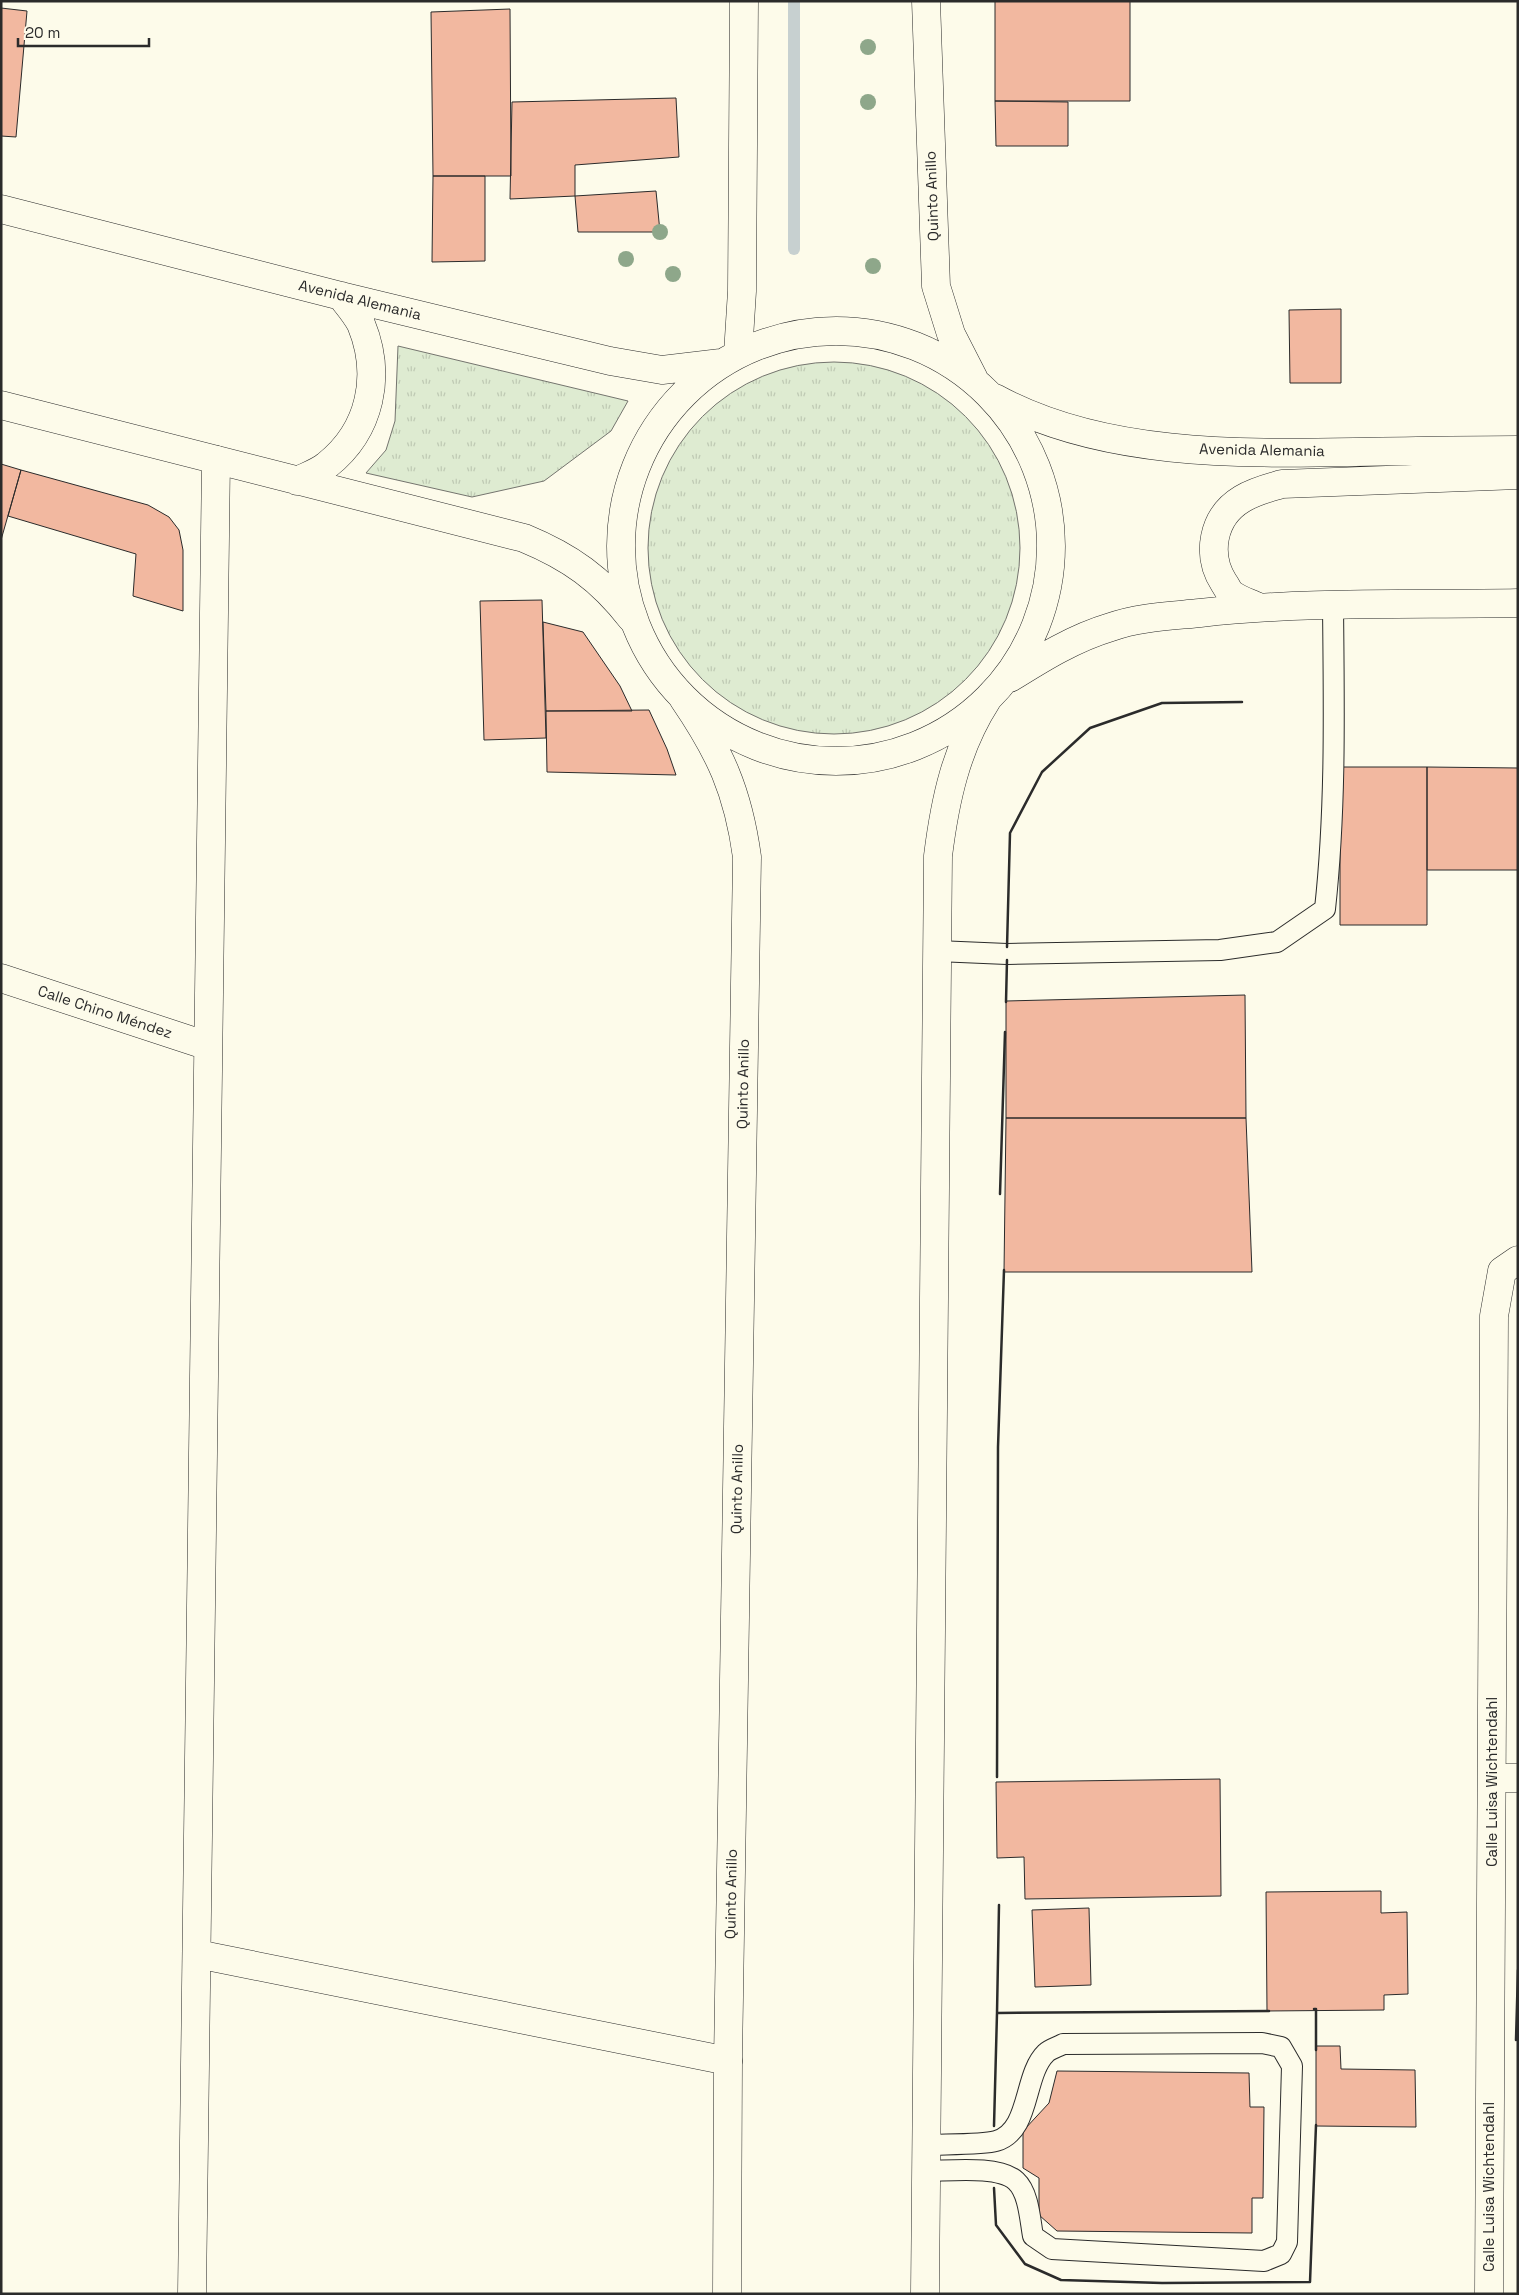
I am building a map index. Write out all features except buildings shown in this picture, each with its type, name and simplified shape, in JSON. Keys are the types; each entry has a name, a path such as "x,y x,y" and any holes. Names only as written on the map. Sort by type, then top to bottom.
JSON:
{"main road":[{"path":"730,358 742,291 744,1"},
{"name":"Quinto Anillo","path":"926,1 933,261 936,286 951,334 981,388"},
{"name":"Avenida Alemania","path":"1,209 341,296 636,366 662,370 730,358"},
{"path":"297,481 326,466 349,444 365,416 367,408 372,385 371,352 360,322 341,296"},
{"path":"925,2294 938,856 942,821 957,762 975,720 995,692 1023,654 1038,622 1047,588 1051,552 1049,526 1041,482 1028,450 1010,420 981,388 950,364 922,348 892,338 861,332 829,331 798,334 767,341 730,358 695,383 671,406 652,433 637,463 626,495 621,528 624,578 635,623 648,650 683,698 706,718 730,734 759,748 790,757 822,761 853,761 877,758 915,747 944,733 995,692 1066,644 1113,626 1152,618 1258,607 1518,603"},
{"name":"Avenida Alemania","path":"981,388 1027,414 1112,439 1221,452 1518,450"},
{"path":"1,406 524,538 558,552 589,573 615,598 635,623"},
{"path":"192,2294 216,460"},
{"path":"1258,607 1232,595 1217,572 1213,556 1214,536 1225,514 1240,500 1249,495 1282,484 1518,475"},
{"name":"Quinto Anillo","path":"683,698 723,762 743,832 747,857 728,2061 727,2294"},
{"name":"Calle Chino Méndez","path":"1,978 208,1046"},
{"name":"Calle Luisa Wichtendahl","path":"1489,2294 1505,1778 1494,1316 1510,1266"},
{"path":"197,1954 728,2061"}],"lane":[{"path":"937,951 1007,954 1220,950 1277,942 1325,909 1331,849 1334,744 1333,606"},
{"path":"926,2144 996,2141 1011,2131 1024,2110 1036,2067 1046,2053 1063,2044 1262,2043 1281,2047 1292,2066 1287,2242 1281,2254 1264,2261 1052,2249 1033,2236 1026,2198 1017,2181 998,2171 926,2172"}],"green space":[{"path":"398,346 628,401 611,431 544,481 472,497 366,473 386,450 395,421"},
{"path":"834,362 870,366 905,376 937,393 966,416 989,445 1006,477 1016,512 1020,548 1016,584 1006,619 989,651 966,680 937,703 905,720 870,730 834,734 798,730 763,720 731,703 702,680 679,651 662,619 652,584 648,548 652,512 662,477 679,445 702,416 731,393 763,376 798,366"}],"waterway":[{"path":"794,1 794,249"}],"wall":[{"path":"1007,947 1010,833 1042,772 1090,728 1162,703 1242,702"},
{"path":"1006,1002 1007,960"},
{"path":"1000,1194 1005,1032"},
{"path":"997,1777 998,1447 1004,1270"},
{"path":"997,2013 999,1905"},
{"path":"1516,2040 1518,1970"},
{"path":"1314,2009 1316,2009 1316,2050"},
{"path":"994,2126 997,2013 1269,2011"},
{"path":"994,2188 996,2225 1025,2264 1061,2280 1162,2283 1310,2282 1316,2125"}]}
